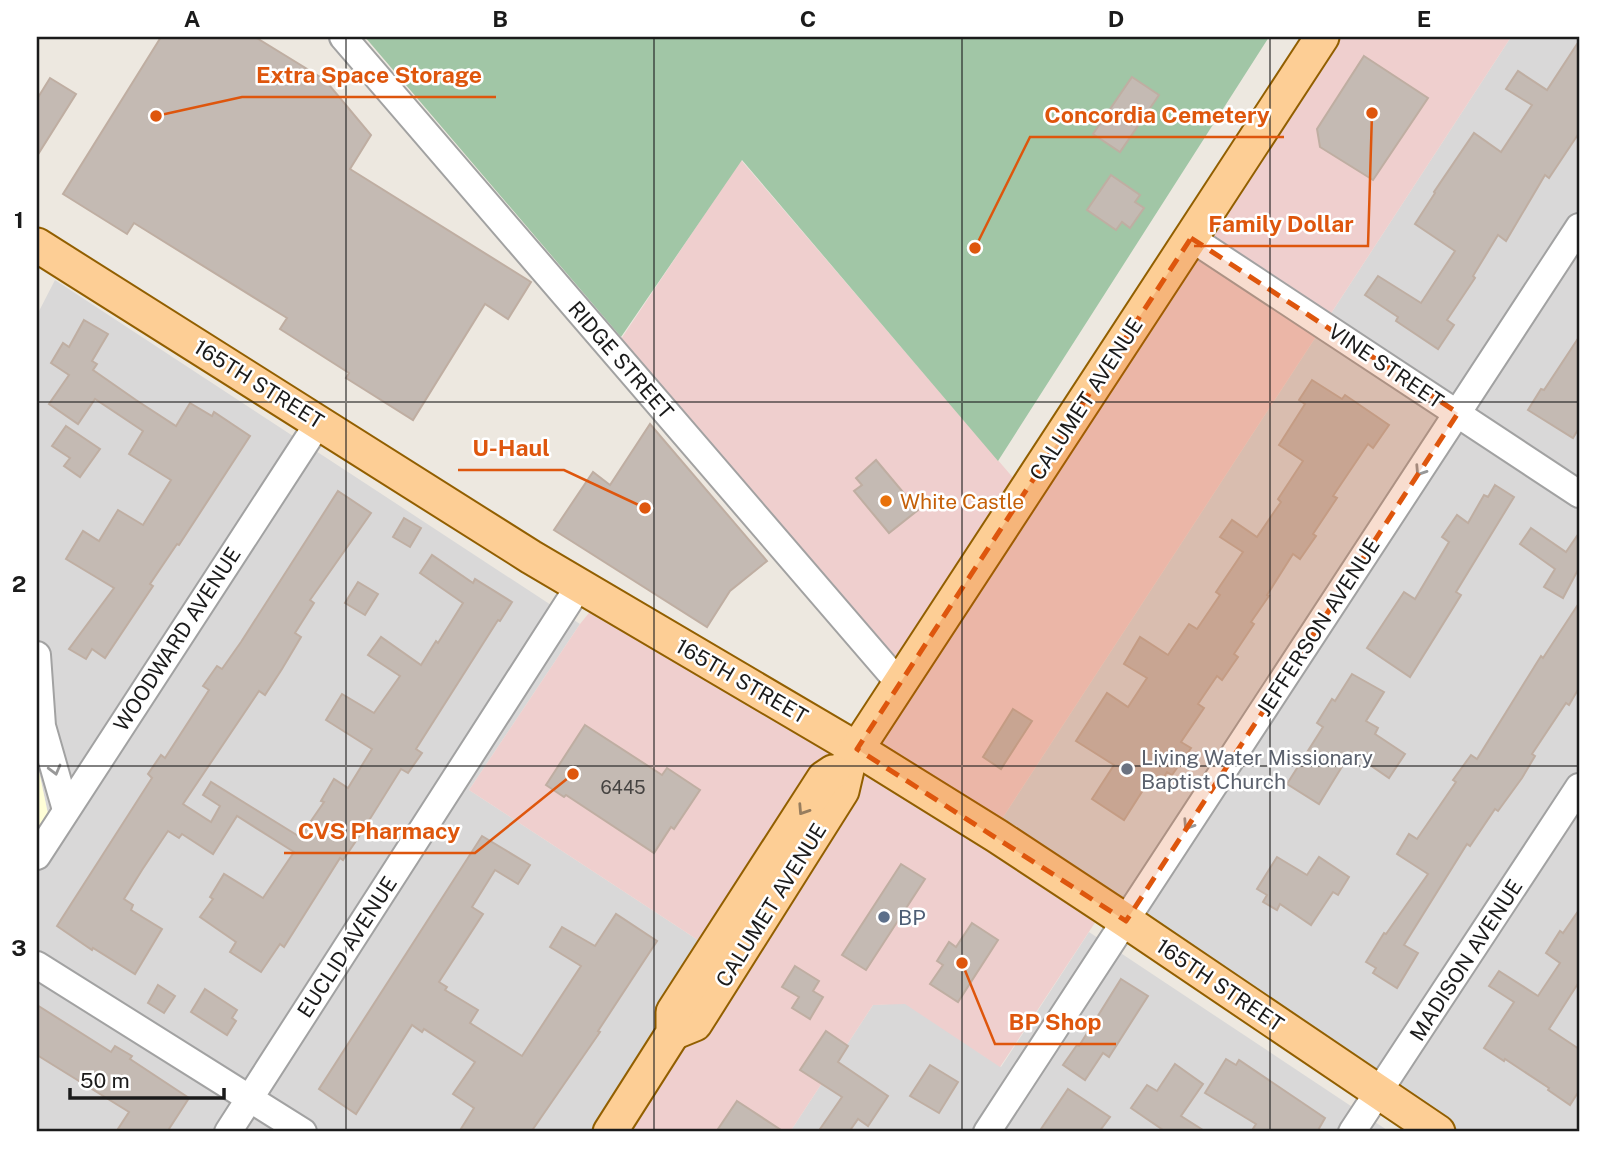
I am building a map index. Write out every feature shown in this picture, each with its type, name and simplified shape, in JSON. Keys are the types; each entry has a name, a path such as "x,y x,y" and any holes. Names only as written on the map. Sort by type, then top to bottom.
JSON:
{"main road":[{"name":"CALUMET AVENUE","path":"610,1132 673,1033 695,1024 842,790 853,755 1322,37"},
{"name":"165TH STREET","path":"37,245 579,586 1126,920 1437,1132"}],"street":[{"name":"RIDGE STREET","path":"343,37 900,684"},
{"name":"JEFFERSON AVENUE","path":"987,1132 1579,227"},
{"name":"VINE STREET","path":"1191,238 1579,494"},
{"name":"WOODWARD AVENUE","path":"37,856 319,422"},
{"name":"EUCLID AVENUE","path":"228,1132 579,586"},
{"path":"37,655 42,726 66,810"},
{"name":"MADISON AVENUE","path":"1352,1132 1579,787"},
{"path":"37,965 303,1132"}],"highlighted area":[{"path":"1191,238 1458,413 1126,921 857,749"}],"shaded area":[{"path":"365,37 1269,37 998,461 742,160 621,337"},
{"path":"1326,37 1511,37 996,828 864,749"},
{"path":"1511,37 1579,37 1579,1132 1453,1132 996,828"},
{"path":"741,160 1021,487 898,672 617,345"},
{"path":"55,280 580,624 469,790 707,946 665,1033 600,1132 37,1132 37,874 55,847 37,762 37,315"},
{"path":"597,603 849,752 707,946 469,790 580,624"},
{"path":"858,757 1102,912 1000,1067 905,1004 873,1005 790,1132 614,1132"},
{"path":"37,762 55,847 37,874"},
{"path":"1089,932 1390,1132 790,1132 873,1005 905,1003 1001,1067"}],"building":[{"path":"161,37 255,37 325,80 371,135 350,169 531,282 508,319 485,304 413,420 346,378 349,373 280,329 287,318 134,223 127,234 63,194"},
{"path":"1579,41 1579,133 1549,178 1545,175 1506,241 1498,235 1473,276 1475,278 1447,320 1454,325 1438,349 1396,321 1398,317 1365,295 1378,276 1421,303 1455,251 1415,224 1434,192 1474,133 1501,152 1532,105 1506,89 1518,71 1547,90"},
{"path":"1364,56 1428,98 1373,180 1320,147 1317,129"},
{"path":"1132,77 1159,95 1120,152 1093,134"},
{"path":"50,78 76,94 37,156 37,99"},
{"path":"1111,175 1140,195 1135,202 1144,208 1130,228 1122,222 1116,230 1087,210"},
{"path":"84,320 108,334 92,361 97,364 93,370 176,426 190,403 212,416 214,412 250,436 179,545 177,544 150,584 153,586 105,658 92,649 86,659 69,649 114,588 66,559 83,531 99,541 118,510 143,525 171,480 129,454 143,431 95,399 78,424 49,404 69,375 51,363 63,343 69,347"},
{"path":"1579,337 1579,428 1573,438 1528,410"},
{"path":"1312,380 1342,399 1345,395 1389,425 1373,448 1368,444 1333,496 1337,498 1313,534 1316,536 1300,559 1293,554 1267,595 1269,596 1251,622 1254,624 1234,654 1238,657 1222,680 1217,676 1198,704 1204,708 1181,742 1191,748 1172,775 1167,772 1161,782 1152,776 1124,820 1092,799 1114,765 1076,741 1107,693 1128,707 1147,678 1124,664 1140,637 1168,655 1189,624 1197,629 1220,595 1216,592 1243,552 1220,537 1232,520 1257,537 1281,502 1278,499 1303,461 1279,445 1305,404 1299,400"},
{"path":"650,424 767,561 730,591 707,627 554,530 593,472 610,485"},
{"path":"66,426 100,449 80,477 64,466 70,458 52,446"},
{"name":"White Castle","path":"876,460 918,510 889,533 854,491 862,485 856,478"},
{"path":"1495,485 1514,497 1456,592 1461,595 1410,677 1367,648 1404,592 1415,599 1449,542 1442,537 1457,515 1468,523 1484,495 1488,497"},
{"path":"338,491 371,513 310,600 314,603 295,633 301,637 282,669 265,695 259,691 183,804 211,822 220,806 203,795 211,782 300,837 324,802 321,801 334,779 348,788 372,749 326,720 342,694 374,713 400,676 368,655 381,637 421,665 463,603 420,573 432,555 473,583 475,579 512,602 416,749 422,753 408,773 401,769 284,947 280,944 261,972 230,952 236,942 200,917 213,899 210,897 224,874 263,898 294,852 237,816 213,854 182,834 179,838 168,831 142,870 124,899 133,905 131,910 162,929 135,974 57,926 152,778 148,774 161,755 165,758 209,690 203,686 217,666 222,669 241,642"},
{"path":"404,518 421,528 410,547 393,537"},
{"path":"1531,528 1566,552 1579,533 1579,568 1563,598 1544,587 1555,569 1520,544"},
{"path":"358,582 378,594 365,615 345,603"},
{"path":"1579,603 1579,688 1532,754 1535,756 1522,778 1498,811 1495,809 1470,846 1467,844 1404,945 1418,953 1397,988 1373,973 1376,968 1366,962 1428,874 1397,854 1409,834 1417,839 1471,755 1477,759 1541,656 1543,658"},
{"path":"1352,674 1384,692 1366,721 1378,728 1375,734 1405,754 1389,778 1351,752 1319,804 1287,784 1323,727 1317,723"},
{"path":"1013,709 1032,721 1001,769 983,757"},
{"path":"585,725 662,775 667,768 700,790 654,853 566,795 564,797 546,785"},
{"path":"482,836 530,865 518,884 495,870 472,907 483,914 439,982 447,987 445,990 478,1010 470,1023 522,1056 581,966 550,947 562,927 595,946 616,914 657,941 598,1031 600,1032 531,1132 459,1132 474,1108 453,1094 475,1062 424,1029 422,1032 412,1025 356,1114 319,1089"},
{"path":"1277,857 1307,875 1319,857 1349,877 1338,895 1333,892 1311,925 1280,904 1277,910 1263,902 1267,895 1257,889"},
{"name":"BP","path":"901,864 925,879 866,970 842,955"},
{"path":"1579,910 1579,982 1549,1029 1579,1049 1579,1091 1570,1105 1548,1090 1549,1088 1484,1048 1514,1002 1489,986 1499,971 1538,996 1560,963 1546,953 1560,931 1563,933"},
{"path":"972,923 998,940 958,1002 930,984 943,965 937,961 949,942 956,947"},
{"path":"795,966 819,981 813,991 823,997 810,1019 792,1008 799,997 782,987"},
{"path":"1121,979 1148,996 1109,1057 1103,1053 1085,1080 1063,1065 1077,1045 1079,1046"},
{"path":"158,985 175,996 164,1013 148,1003"},
{"path":"205,989 237,1010 232,1018 236,1021 227,1035 191,1012"},
{"path":"37,1005 111,1052 115,1046 132,1056 130,1059 189,1098 167,1132 116,1132 129,1112 37,1055"},
{"path":"826,1031 848,1046 838,1062 888,1096 868,1126 858,1119 849,1132 818,1132 842,1097 800,1070"},
{"path":"1226,1059 1236,1065 1239,1060 1325,1118 1317,1132 1251,1132 1256,1124 1205,1093"},
{"path":"1175,1064 1203,1084 1181,1116 1206,1132 1166,1132 1131,1108 1147,1085 1157,1091"},
{"path":"930,1065 958,1082 939,1113 910,1096"},
{"path":"1068,1089 1110,1117 1099,1132 1039,1132"},
{"path":"737,1101 784,1132 716,1132"}],"place":[{"name":"Family Dollar","path":"1372,113"},
{"name":"Extra Space Storage","path":"156,116"},
{"name":"Concordia Cemetery","path":"975,248"},
{"name":"White Castle","path":"886,501"},
{"name":"U-Haul","path":"645,508"},
{"name":"Living Water Missionary Baptist Church","path":"1127,769"},
{"name":"CVS Pharmacy","path":"573,774"},
{"name":"BP","path":"884,917"},
{"name":"BP Shop","path":"962,963"}]}
